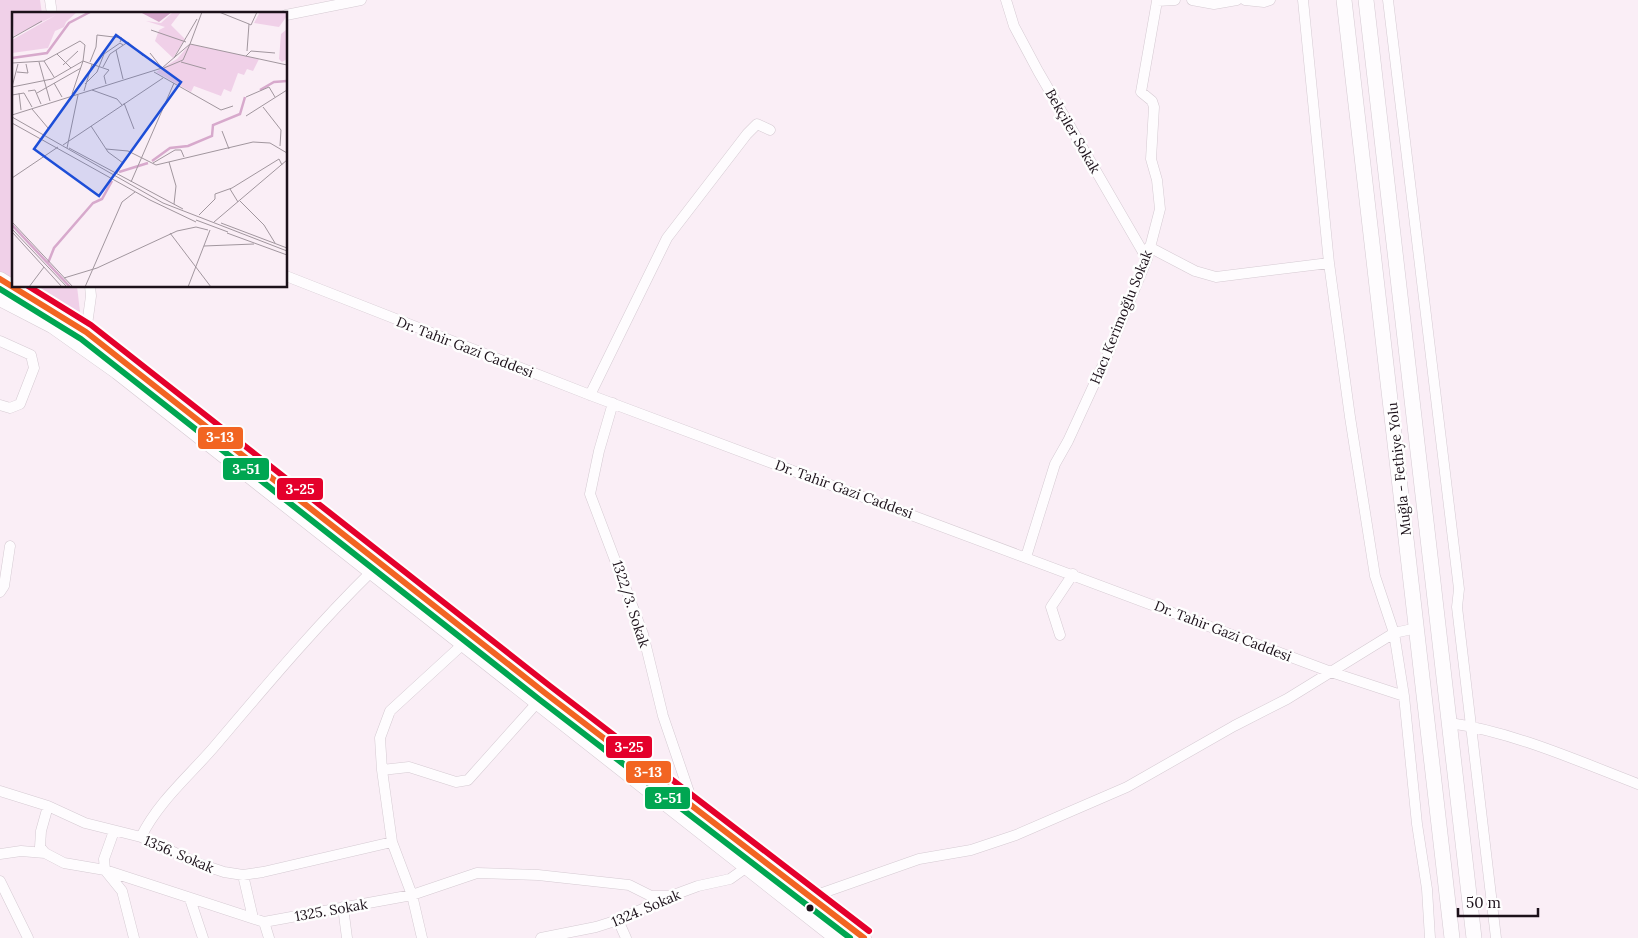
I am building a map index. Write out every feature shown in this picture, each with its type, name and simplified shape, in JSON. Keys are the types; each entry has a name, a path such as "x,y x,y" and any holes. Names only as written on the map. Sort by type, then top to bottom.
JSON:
{"highway":[{"name":"Muğla - Fethiye Yolu","path":"1344,0 1452,938"},
{"name":"Muğla - Fethiye Yolu","path":"1366,0 1474,938"}],"main road":[{"path":"0,279 12,286"},
{"path":"15,288 86,332 689,806 745,846 864,938"},
{"path":"0,299 52,326 117,372 536,704 836,938"}],"street":[{"path":"288,15 361,0"},
{"name":"Bekçiler Sokak","path":"1006,0 1014,26 1038,72 1147,259"},
{"name":"Hacı Kerimoğlu Sokak","path":"1026,557 1055,464 1068,441 1108,354 1147,259 1160,208 1157,180 1151,159 1154,107 1152,101 1142,92 1143,78 1157,1 1175,0"},
{"path":"1192,0 1214,4 1237,0"},
{"path":"1245,0 1264,2 1270,0"},
{"path":"1303,0 1329,263 1375,576 1394,632 1404,696 1417,824 1427,889 1430,938"},
{"path":"1388,0 1459,589 1457,607 1496,938"},
{"path":"590,395 667,238 747,134 757,124 770,130"},
{"path":"1149,247 1195,271 1216,277 1329,263"},
{"name":"Dr. Tahir Gazi Caddesi","path":"288,277 590,395 1331,672 1404,696"},
{"path":"86,332 91,296 90,288"},
{"path":"0,341 31,355 34,368 20,404 10,408 0,405"},
{"name":"1322/3. Sokak","path":"613,403 599,451 590,494 643,634 663,716 689,792 689,806"},
{"path":"0,592 4,586 10,546"},
{"path":"141,837 151,815 187,777 298,649 371,572"},
{"path":"1060,636 1051,607 1073,574"},
{"path":"811,897 919,859 971,850 1007,838 1127,788 1234,726 1287,699 1394,632 1416,628"},
{"path":"422,938 412,895 392,842 382,770 380,738 390,710 462,644"},
{"path":"382,770 409,767 456,782 468,780 536,704"},
{"path":"1450,723 1471,726 1570,757 1638,784"},
{"name":"1356. Sokak","path":"0,791 48,806 85,823 141,837 197,864 224,872 244,874 392,842"},
{"path":"48,806 41,831 40,848 45,853 64,863 105,870 190,899 254,918 264,922 269,938"},
{"path":"114,831 104,859 105,870 122,891 134,938"},
{"path":"0,854 20,851 45,853"},
{"name":"1324. Sokak","path":"541,938 596,927 618,920 670,896 730,879 747,867"},
{"name":"1325. Sokak","path":"264,922 412,895 477,873 498,873 629,885 651,896 670,896"},
{"path":"244,874 254,918"},
{"path":"0,881 28,938"},
{"path":"190,899 203,938"},
{"path":"343,907 347,938"},
{"path":"618,920 626,938"}],"shaded area":[{"path":"0,0 40,0 42,12 12,12 12,284 0,280"},
{"path":"21,288 77,288 80,312"}],"transit line":[{"name":"3-13","path":"0,279 12,286"},
{"name":"3-13","path":"15,288 86,332 545,693 864,938"},
{"name":"3-25","path":"31,288 91,325 550,686 869,931"},
{"name":"3-51","path":"0,289 81,339 540,700 850,938"}]}
